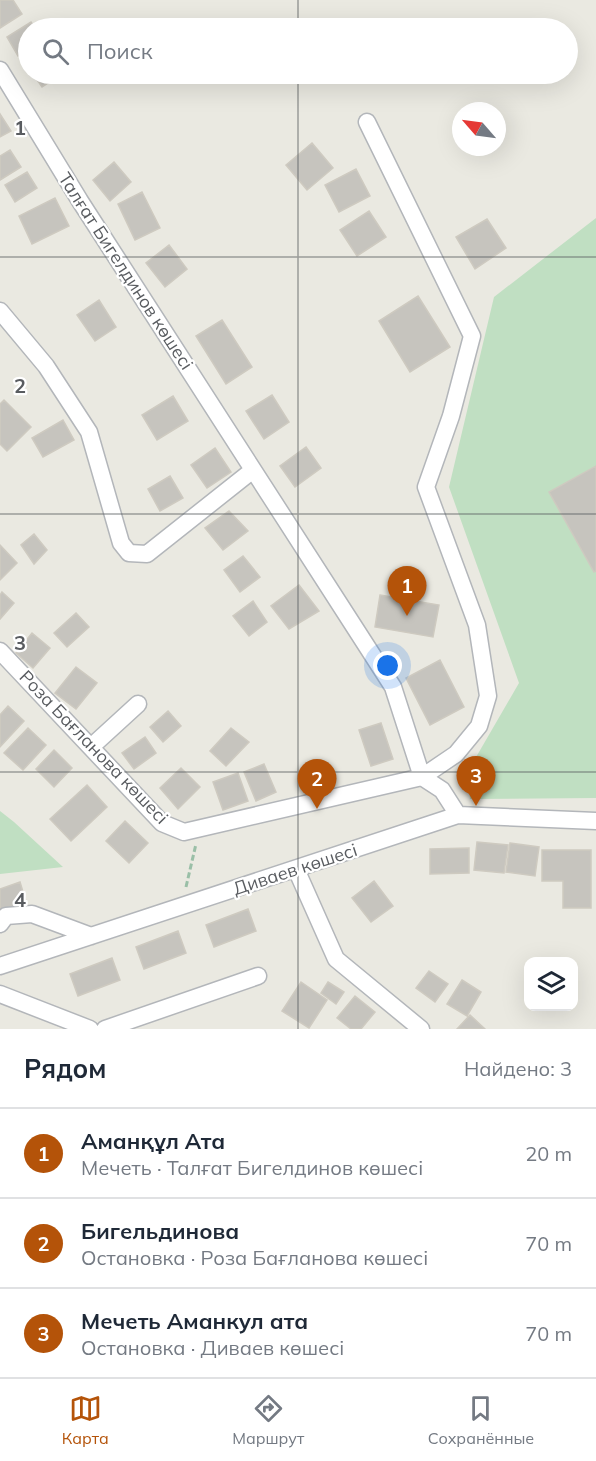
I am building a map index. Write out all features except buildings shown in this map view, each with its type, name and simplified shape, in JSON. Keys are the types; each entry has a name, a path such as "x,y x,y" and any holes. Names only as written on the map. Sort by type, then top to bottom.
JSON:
{"street":[{"name":"Талғат Бигелдинов көшесі","path":"0,70 80,201 393,687 422,777"},
{"path":"367,122 472,336 451,416 426,487 477,625 488,696 479,726 456,754 422,777 442,790 458,815"},
{"path":"0,311 46,366 89,432 121,543 129,553 147,554 253,470"},
{"name":"Роза Бағланова көшесі","path":"0,651 162,823 184,832 422,777"},
{"path":"91,747 138,704"},
{"name":"Диваев көшесі","path":"0,966 458,815 596,821"},
{"path":"296,868 336,959 422,1029"},
{"path":"0,924 6,916 32,914 91,936"},
{"path":"105,1029 258,976"},
{"path":"0,994 90,1029"}],"path":[{"path":"181,906 200,828"}],"green space":[{"path":"596,218 596,798 470,799 468,771 519,683 449,487 494,297"},
{"path":"0,811 14,822 63,867 0,874"}],"place":[{"name":"Аманқұл Ата","path":"407,616"},
{"name":"Мечеть Аманкул ата","path":"476,806"},
{"name":"Бигельдинова","path":"317,809"}]}
